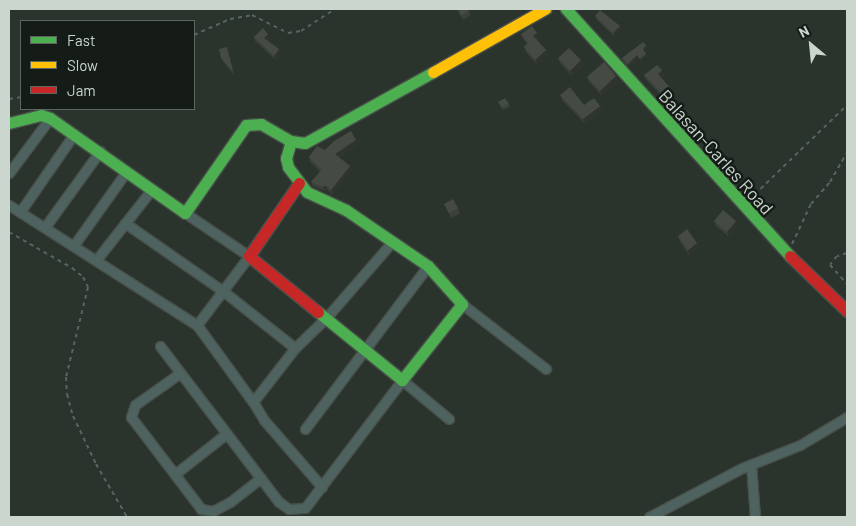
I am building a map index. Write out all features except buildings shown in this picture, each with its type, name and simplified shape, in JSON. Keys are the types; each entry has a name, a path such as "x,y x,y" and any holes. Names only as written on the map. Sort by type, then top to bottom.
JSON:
{"street":[{"path":"185,213 246,125 261,124 291,141 306,143 545,9"},
{"name":"Balasan-Carles Road","path":"566,9 742,207 786,254 847,311"},
{"path":"9,123 41,115 50,118 100,151 126,172 249,256 448,419"},
{"path":"9,173 50,118"},
{"path":"20,212 74,134"},
{"path":"291,141 286,158 288,167 299,183 314,198 346,210 428,266 462,304 546,369"},
{"path":"45,227 100,151"},
{"path":"74,245 126,172"},
{"path":"197,325 249,256 299,183"},
{"path":"97,259 152,190"},
{"path":"9,205 97,259 197,325 264,420 322,487"},
{"path":"125,223 223,291 296,348"},
{"path":"253,402 296,348 326,318 392,242"},
{"path":"306,429 428,266"},
{"path":"160,346 279,502 289,509 305,508 462,304"},
{"path":"180,373 131,410 131,416 175,474 207,512 230,502 260,478"},
{"path":"649,517 751,464 800,445 847,417"},
{"path":"175,474 226,434"},
{"path":"751,464 755,517"}],"path":[{"path":"195,35 230,19 252,16 288,33 300,31 335,9"},
{"path":"742,207 847,105"},
{"path":"786,254 811,204 830,182 847,153"},
{"path":"9,232 72,268 83,277 88,287 66,377 68,394 73,416 92,456 126,517"},
{"path":"847,252 837,256 830,265 847,284"}],"traffic: fast":[{"path":"566,9 790,256"},
{"path":"9,123 41,115 50,118 185,213 246,125 261,124 291,141 305,143 433,72"},
{"path":"291,141 286,158 288,167 307,192 346,210 428,266 462,304 402,380 318,312"}],"traffic: slow":[{"path":"433,72 545,9"}],"traffic: jam":[{"path":"299,183 249,256 318,312"},
{"path":"790,256 847,311"}]}
